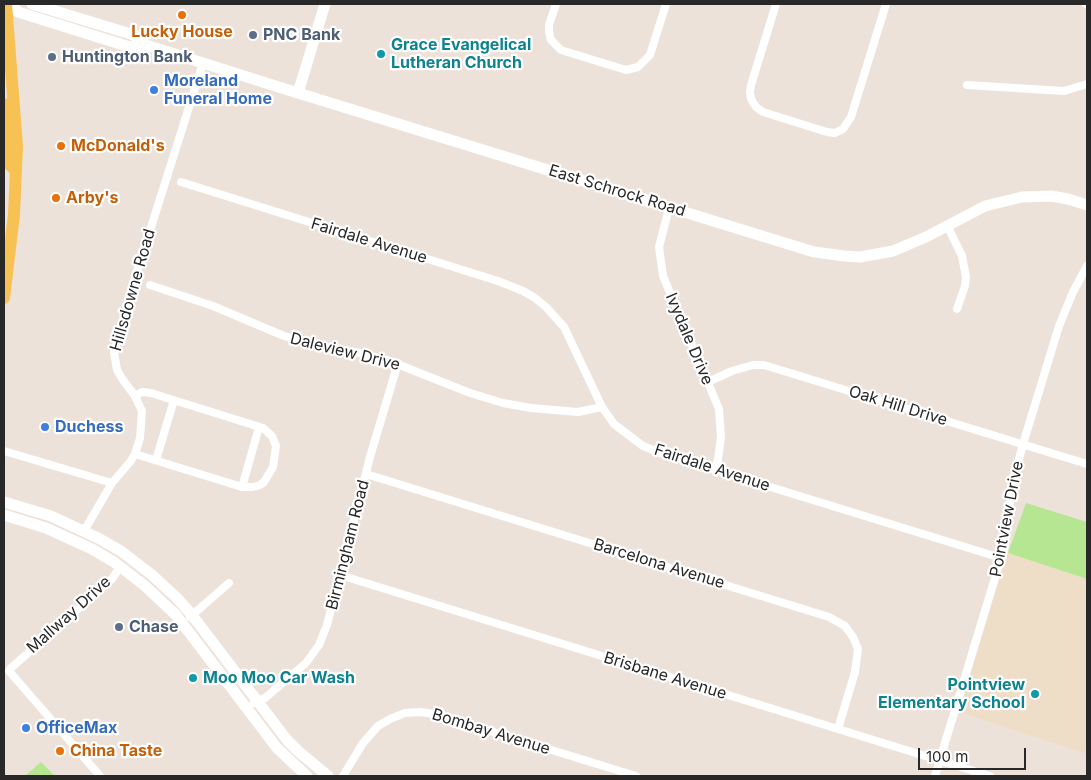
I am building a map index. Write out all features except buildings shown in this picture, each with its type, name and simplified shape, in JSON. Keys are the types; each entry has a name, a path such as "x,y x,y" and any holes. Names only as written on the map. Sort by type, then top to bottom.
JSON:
{"main road":[{"path":"4,237 8,177 16,137 8,4"},
{"path":"4,104 8,116 8,160 14,215 4,288"}],"street":[{"name":"East Schrock Road","path":"8,4 18,12 130,47 146,45"},
{"name":"East Schrock Road","path":"32,4 134,35 146,45 814,252 860,257 893,251 985,206 1022,197 1051,196 1087,205"},
{"path":"298,93 325,4"},
{"path":"556,4 549,25 552,40 561,50 626,70 638,68 650,55 666,4"},
{"path":"776,4 751,85 751,100 756,107 764,112 826,132 835,132 843,129 848,124 886,4"},
{"name":"Hillsdowne Road","path":"84,531 112,483 135,454 140,438 142,411 135,396 117,370 114,359 116,342 203,63"},
{"path":"967,85 1064,90 1087,84"},
{"name":"Fairdale Avenue","path":"181,182 498,281 523,291 546,307 564,327 602,407 614,424 643,446 660,453 1001,558"},
{"name":"Ivydale Drive","path":"668,208 659,247 663,276 719,410 721,437 715,470"},
{"path":"947,225 962,256 966,277 966,286 957,309"},
{"name":"Pointview Drive","path":"935,776 1004,548 1012,485 1023,444 1059,326 1073,292 1087,266"},
{"name":"Daleview Drive","path":"150,285 213,306 284,336 323,347 360,353 398,363 470,393 503,403 531,408 578,412 602,407"},
{"name":"Birmingham Road","path":"247,709 268,695 306,664 319,645 327,625 366,474 398,363"},
{"name":"Oak Hill Drive","path":"708,382 746,367 764,365 1087,464"},
{"path":"135,396 142,392 263,428 272,436 276,446 274,464 264,482 260,485 242,487 135,454"},
{"path":"156,460 174,400"},
{"path":"242,487 259,427"},
{"path":"4,451 112,483"},
{"name":"Barcelona Avenue","path":"366,474 829,617 845,626 853,637 858,649 855,672 838,729"},
{"path":"4,502 51,516 84,531 121,551 141,566 177,598 192,615 292,745 328,776"},
{"path":"4,515 62,534 92,549 120,567 153,593 182,623 283,754 307,776"},
{"name":"Mallway Drive","path":"100,776 10,670 112,579 120,567"},
{"name":"Brisbane Avenue","path":"340,575 990,776"},
{"path":"182,623 230,582"},
{"name":"Bombay Avenue","path":"343,776 363,744 378,726 390,719 420,712 435,714 636,776"}],"shaded area":[{"path":"1008,553 1087,579 1087,754 959,712"}],"green space":[{"path":"1026,503 1087,522 1087,579 1008,553"},
{"path":"41,762 55,776 25,776"}],"place":[{"name":"Lucky House","path":"182,15"},
{"name":"PNC Bank","path":"253,35"},
{"name":"Grace Evangelical Lutheran Church","path":"381,54"},
{"name":"Huntington Bank","path":"52,57"},
{"name":"Moreland Funeral Home","path":"154,90"},
{"name":"McDonald's","path":"61,146"},
{"name":"Arby's","path":"56,198"},
{"name":"Duchess","path":"45,427"},
{"name":"Chase","path":"119,627"},
{"name":"Moo Moo Car Wash","path":"193,678"},
{"name":"Pointview Elementary School","path":"1035,694"},
{"name":"OfficeMax","path":"26,728"},
{"name":"China Taste","path":"60,751"}]}
